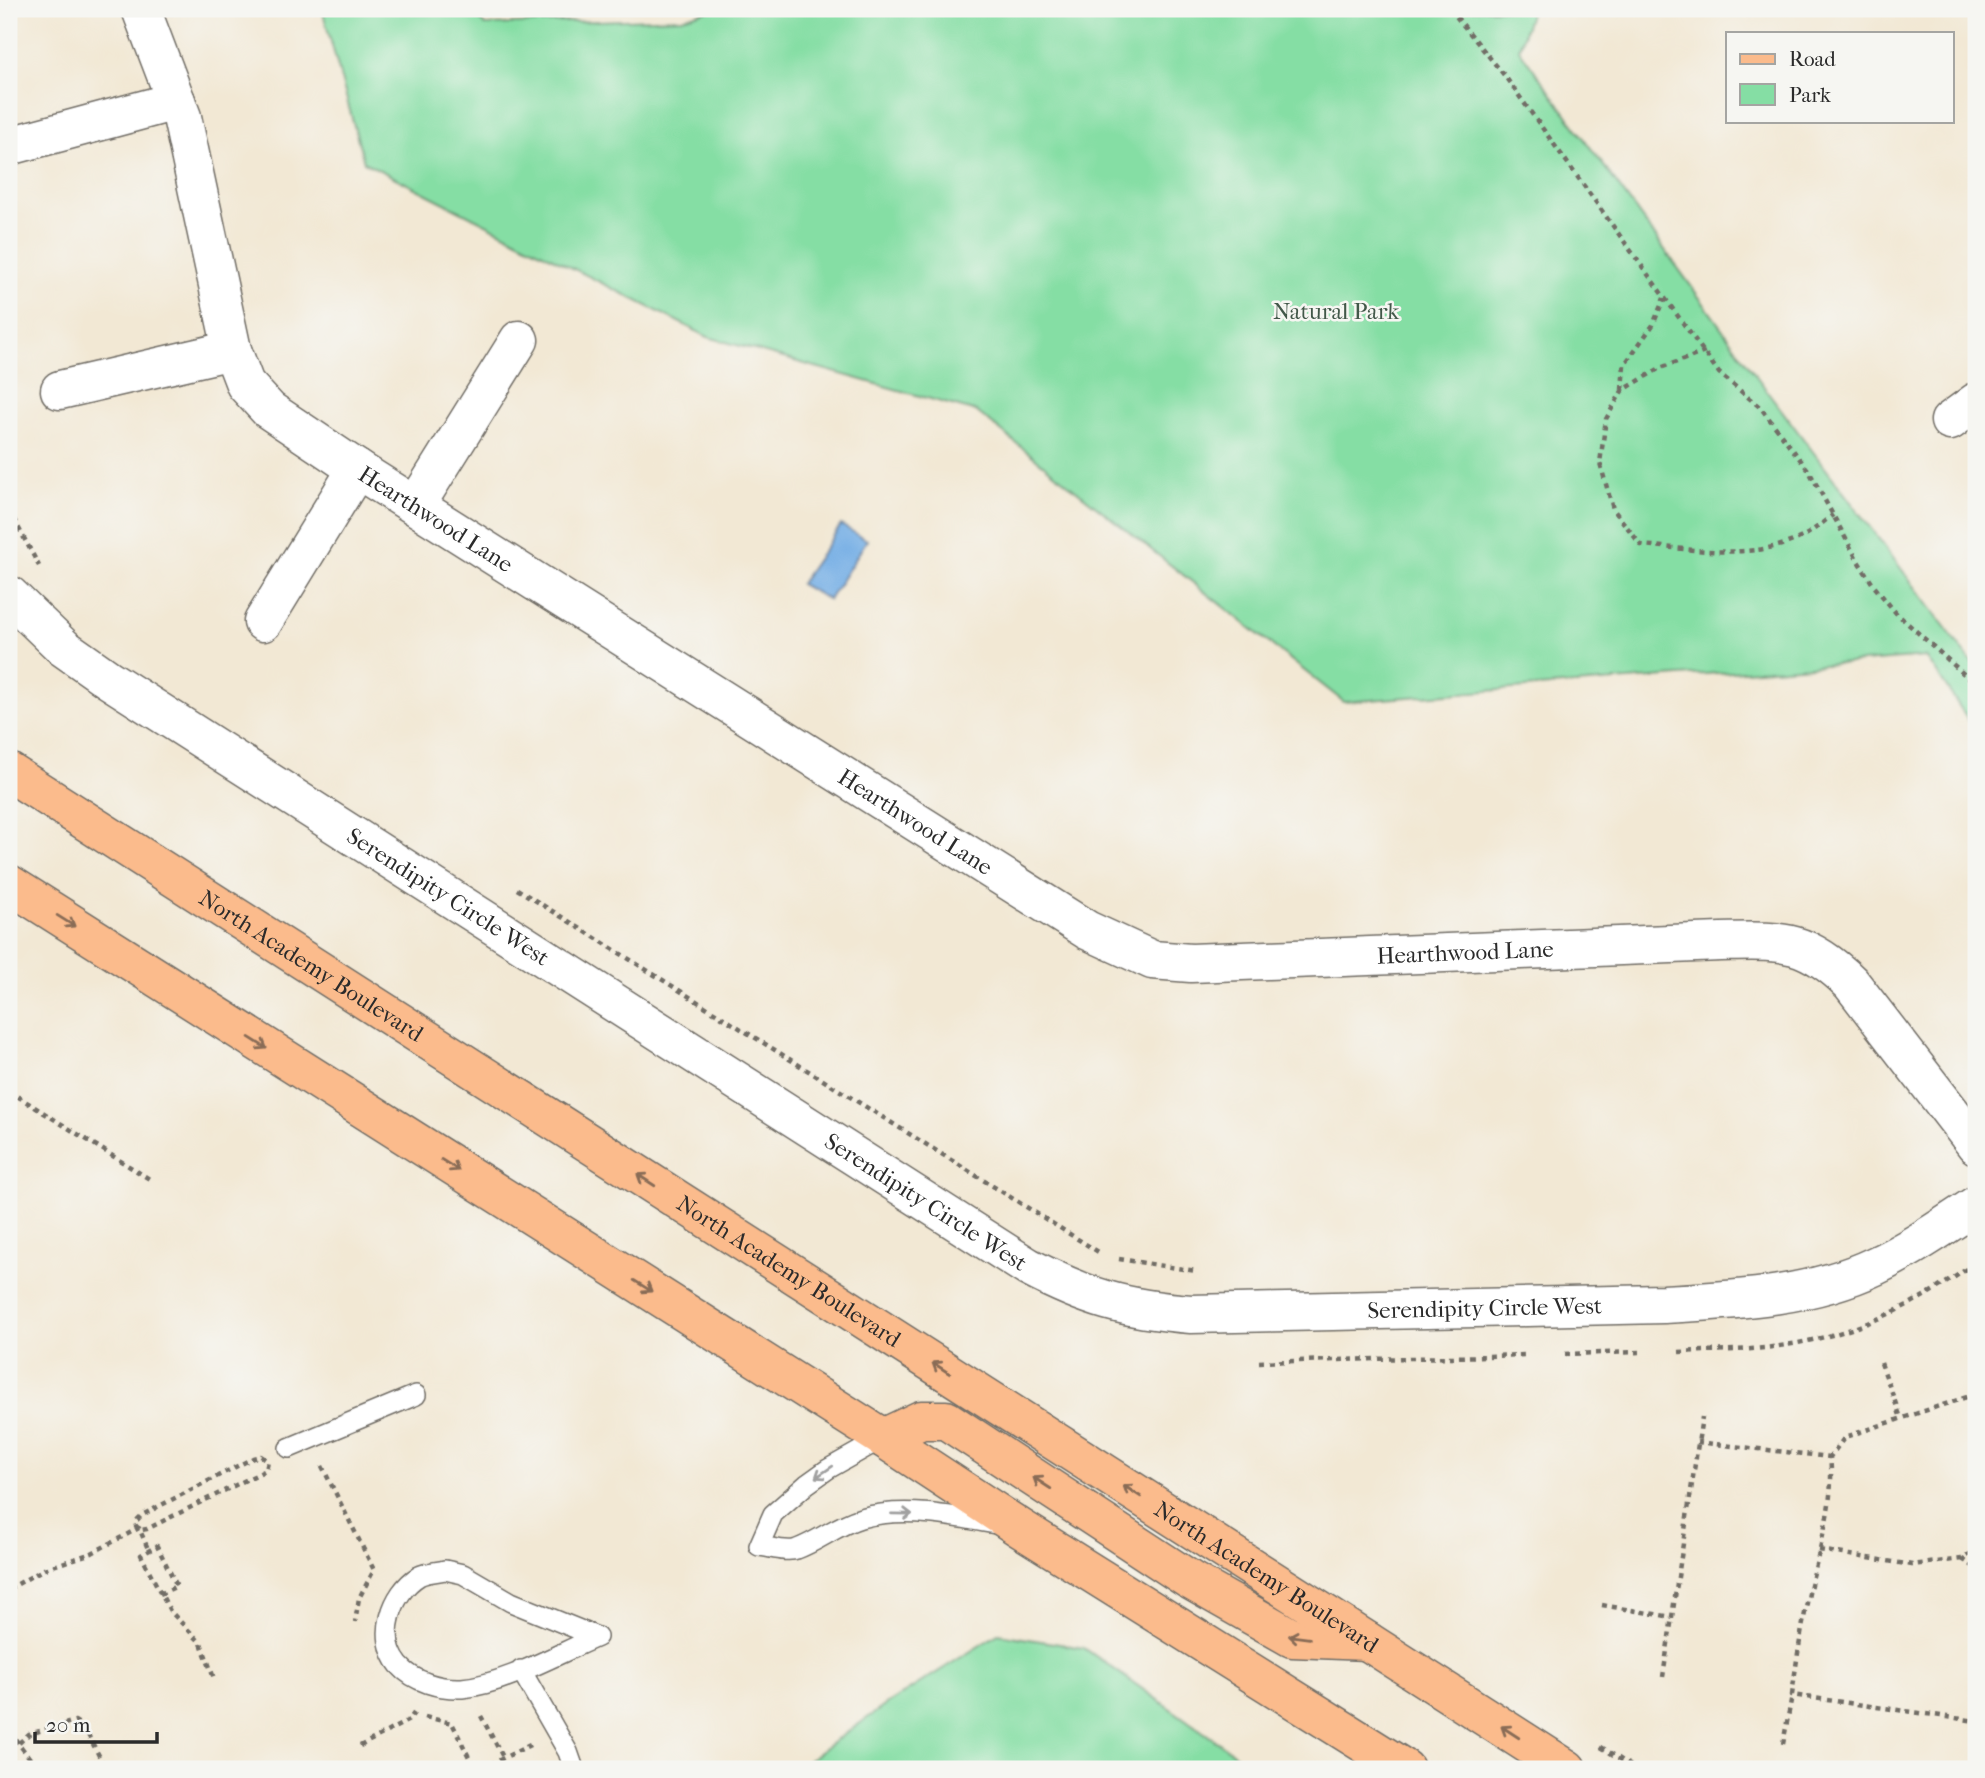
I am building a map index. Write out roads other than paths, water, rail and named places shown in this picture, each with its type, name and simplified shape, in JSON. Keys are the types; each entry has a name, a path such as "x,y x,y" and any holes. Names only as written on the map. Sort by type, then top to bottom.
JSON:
{"main road":[{"name":"North Academy Boulevard","path":"9,772 1567,1769"},
{"path":"9,884 883,1438 1020,1528 1405,1769"},
{"path":"883,1438 921,1420 946,1420 1190,1580 1292,1638 1367,1641"}],"street":[{"name":"Hearthwood Lane","path":"143,9 182,117 232,350 245,384 269,410 357,469 1070,919 1152,960 1191,963 1721,942 1765,941 1799,946 1830,962 1851,983 1976,1145"},
{"path":"9,146 176,101"},
{"path":"416,505 519,340"},
{"path":"60,390 232,350"},
{"path":"263,622 357,469"},
{"name":"Serendipity Circle West","path":"9,595 64,648 108,679 1028,1267 1063,1286 1103,1301 1150,1311 1191,1314 1731,1300 1818,1285 1872,1267 1920,1243 1976,1205"}],"lane":[{"path":"289,1448 416,1395"},
{"path":"883,1438 807,1484 773,1514 759,1546 795,1550 830,1531 878,1514 958,1517 1020,1528"},
{"path":"445,1570 463,1574 511,1602 597,1637 520,1670 493,1683 466,1687 438,1687 416,1678 399,1664 391,1647 387,1628 393,1606 405,1588 421,1575 445,1570"},
{"path":"520,1670 568,1752 574,1769"}],"water":[{"path":"841,525 867,540 829,600 800,584"}],"park label":[{"name":"Natural Park","path":"1336,311"}]}
